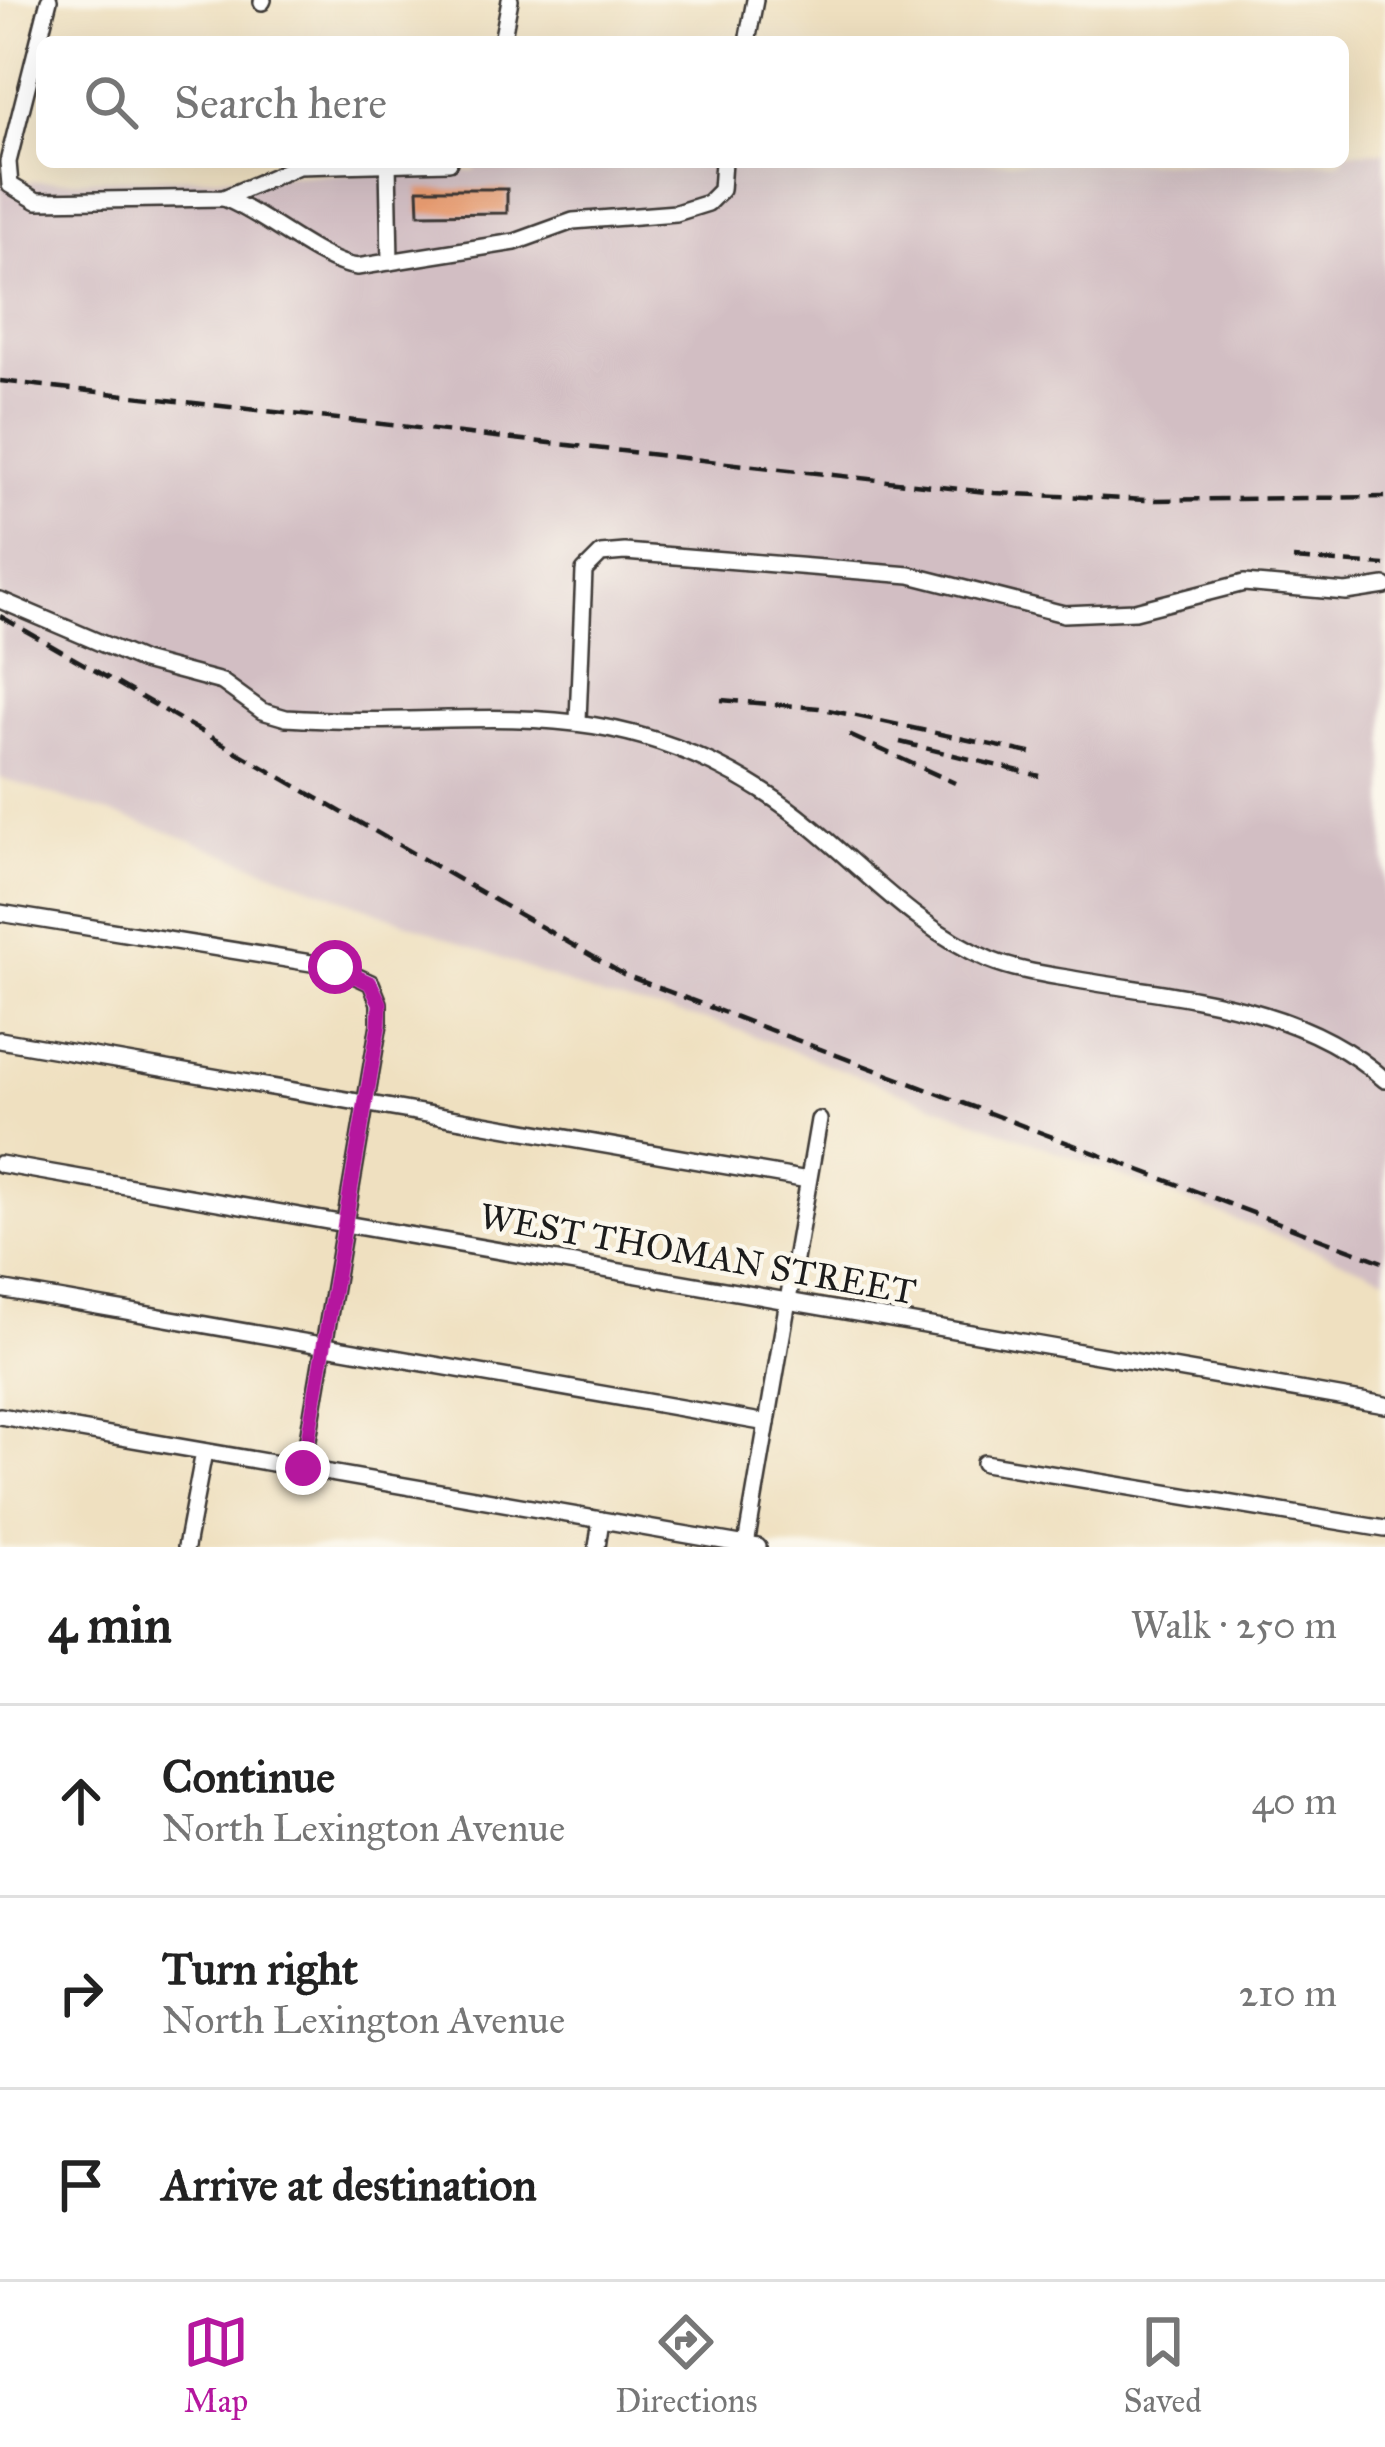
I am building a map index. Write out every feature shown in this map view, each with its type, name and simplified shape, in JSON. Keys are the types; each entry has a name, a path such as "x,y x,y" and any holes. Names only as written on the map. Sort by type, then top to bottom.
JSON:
{"street":[{"path":"40,36 49,0"},
{"path":"503,36 510,0"},
{"path":"749,36 755,0"},
{"path":"36,51 8,162 10,185 37,201 224,198 262,213 341,265 515,242 573,220 676,213 708,203 721,190 723,168"},
{"path":"224,198 293,168"},
{"path":"388,168 390,262"},
{"path":"578,720 584,571 601,554 625,552 910,575 1064,614 1135,611 1244,584 1346,592 1385,586"},
{"path":"0,600 143,662 221,682 262,711 286,718 578,720 626,729 715,763 802,818 913,917 993,962 1266,1012 1358,1056 1385,1080"},
{"path":"0,913 335,967 370,983 380,1003 379,1024 303,1468"},
{"path":"0,1040 365,1107 388,1105 808,1180"},
{"path":"0,1416 752,1546 767,1423 819,1120"},
{"name":"WEST THOMAN STREET","path":"0,1164 1385,1406"},
{"path":"0,1289 767,1423"},
{"path":"187,1547 204,1452"},
{"path":"984,1463 1385,1529"},
{"path":"597,1547 601,1520"}],"shaded area":[{"path":"1385,151 1385,1277 720,1023 602,997 163,830 0,778 0,182 476,168 1349,168 1349,152"}],"building":[{"path":"418,189 507,189 507,213 419,214"}],"railway":[{"path":"0,381 994,493 1148,500 1385,497"},
{"path":"1293,559 1385,565"},
{"path":"0,616 625,975 1385,1263"},
{"path":"721,700 819,708 1039,755"},
{"path":"849,735 955,783"},
{"path":"900,742 1040,776"}],"route":[{"path":"303,1468 379,1024 380,1003 370,983 335,967"}]}
